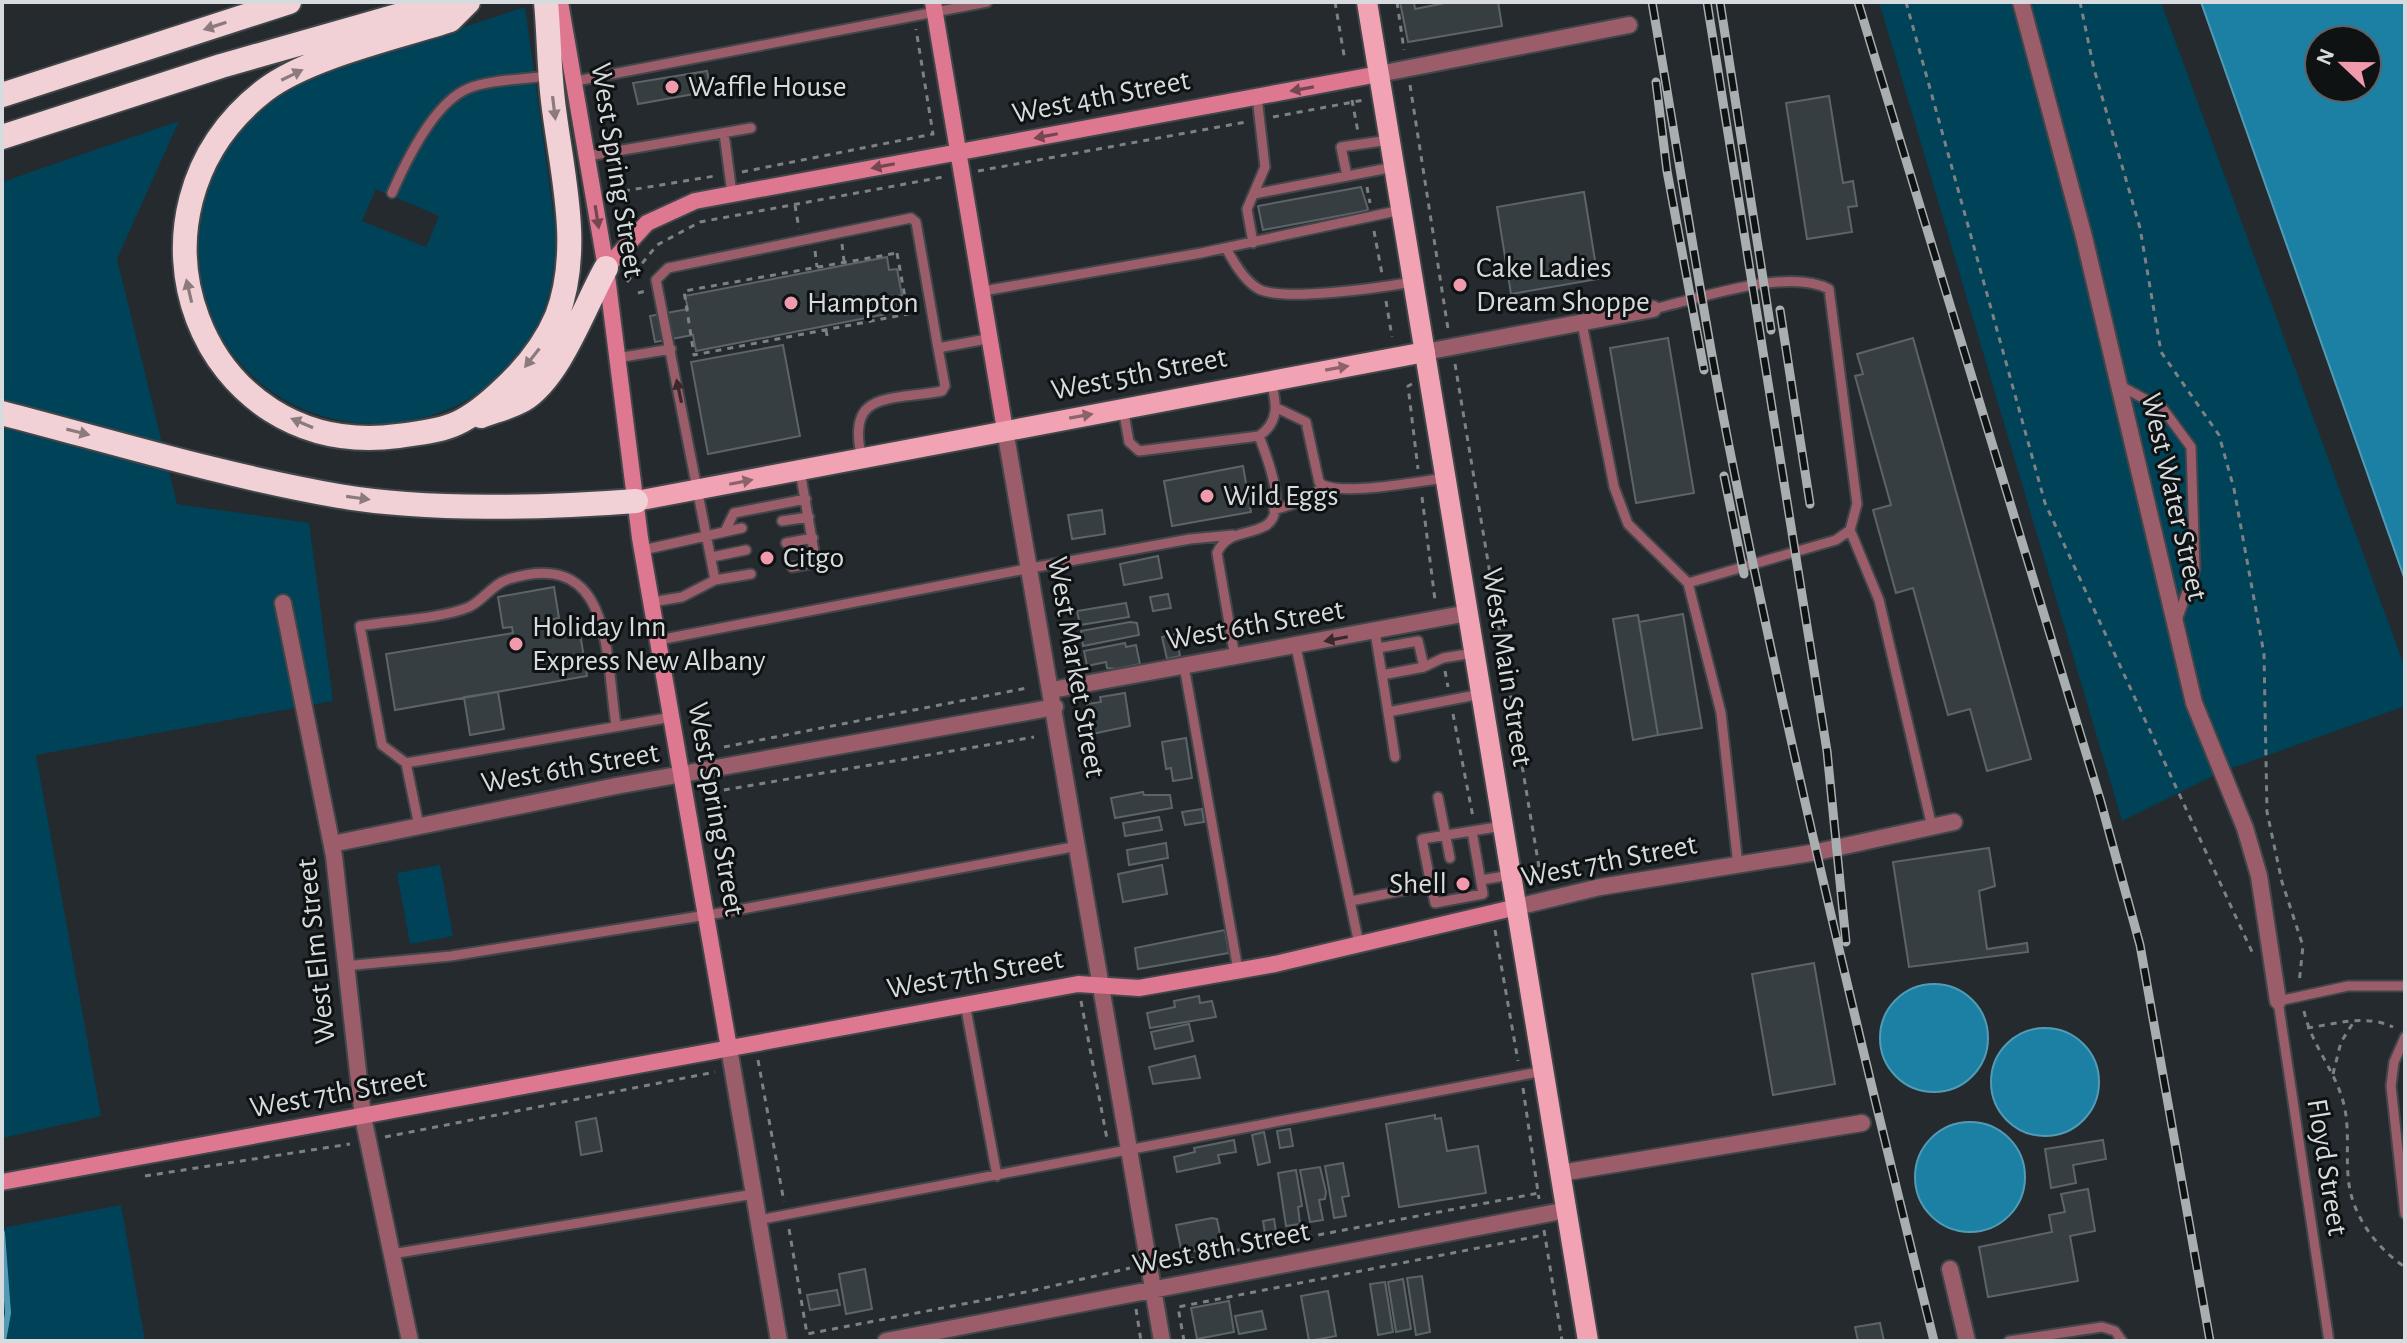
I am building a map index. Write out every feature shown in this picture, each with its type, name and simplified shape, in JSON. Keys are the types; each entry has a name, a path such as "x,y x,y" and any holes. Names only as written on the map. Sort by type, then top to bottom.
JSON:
{"highway":[{"path":"2,95 289,2"},
{"path":"2,127 401,2"},
{"path":"2,137 221,66 446,2"},
{"path":"468,2 450,20 284,78 238,114 214,144 197,178 185,214 182,252 187,291 211,349 256,397 280,414 347,437 383,438 419,434 523,400 561,355 606,268"},
{"path":"469,420 519,375 541,347 556,316 566,282 570,248 546,2"},
{"path":"2,413 270,481 372,500 577,506 636,501"}],"main road":[{"name":"West Main Street","path":"1367,2 1588,1341"},
{"name":"West 5th Street","path":"636,501 1425,352"}],"street":[{"name":"West Spring Street","path":"560,2 606,268 643,550 779,1341"},
{"name":"West Water Street","path":"2021,2 2059,136 2194,703 2245,828 2259,876 2278,1001"},
{"name":"West Market Street","path":"934,8 1162,1341"},
{"name":"West 4th Street","path":"606,268 634,234 658,216 683,205 1629,25"},
{"name":"West 5th Street","path":"1425,352 1653,309"},
{"name":"West Elm Street","path":"283,603 332,844 363,1117 410,1341"},
{"name":"West 6th Street","path":"332,844 1053,699 1184,666 1296,647 1376,640 1468,613"},
{"name":"West 7th Street","path":"2,1182 1085,983 1139,988 1238,970 1462,923 1600,887 1738,865 1954,822"},
{"path":"1561,1173 1862,1123"},
{"name":"West 8th Street","path":"886,1341 925,1337 1567,1210"},
{"path":"1950,1269 1967,1341"}],"lane":[{"path":"576,81 914,18 934,8 987,2"},
{"path":"392,193 411,152 441,111 467,89 552,75"},
{"path":"1253,243 1247,209 1265,167 1257,97"},
{"path":"588,156 751,128"},
{"path":"724,133 732,194"},
{"path":"1347,176 1341,147 1389,140"},
{"path":"1254,194 1394,167"},
{"path":"983,291 1253,243 1372,219 1401,210"},
{"path":"715,580 656,280 659,273 668,268 911,218 916,222 945,386 942,391 870,405 859,413 855,429 862,459"},
{"path":"1226,248 1234,264 1258,289 1285,293 1384,287 1413,282"},
{"path":"1653,309 1753,286 1815,282 1829,289 1857,504 1850,530 1879,600 1932,827"},
{"path":"1582,323 1614,487 1628,524 1688,583 1721,713 1738,865"},
{"path":"938,348 992,338"},
{"path":"617,358 671,349"},
{"path":"1123,408 1129,442 1139,451 1259,436 1270,427 1277,408 1271,380"},
{"path":"2119,385 2163,409 2191,447 2195,569 2175,627"},
{"path":"1277,408 1306,422 1319,482 1323,487 1342,490 1445,478"},
{"path":"659,640 1031,568 1190,539 1233,535 1267,525 1274,510 1273,474 1259,436"},
{"path":"792,567 816,563 800,471"},
{"path":"1274,510 1303,501 1323,487"},
{"path":"725,531 734,513 806,499"},
{"path":"782,521 809,517"},
{"path":"643,550 742,528"},
{"path":"1688,583 1836,540 1850,530"},
{"path":"1233,535 1220,546 1217,561 1235,657"},
{"path":"786,543 813,538"},
{"path":"712,557 746,550"},
{"path":"419,826 406,763 382,745 360,626 467,608 507,579 556,571 572,578 597,610 616,725"},
{"path":"652,602 682,597 715,580 751,574"},
{"path":"1395,757 1376,640 1418,641 1424,667"},
{"path":"1296,647 1359,944"},
{"path":"1382,675 1474,653"},
{"path":"1184,666 1238,970"},
{"path":"1388,712 1481,694"},
{"path":"406,763 672,717"},
{"path":"1438,797 1450,858"},
{"path":"1472,831 1483,894 1457,896 1435,903 1422,839 1503,826"},
{"path":"344,966 451,956 706,915 1078,846"},
{"path":"1481,880 1511,875"},
{"path":"1351,901 1431,885"},
{"path":"1457,896 1462,923"},
{"path":"2278,1001 2348,986 2405,986"},
{"name":"Floyd Street","path":"2278,1001 2329,1341"},
{"path":"965,1004 997,1176"},
{"path":"2405,1037 2394,1062 2391,1086 2405,1214"},
{"path":"758,1220 1544,1071"},
{"path":"392,1254 754,1194"},
{"path":"2009,1341 2102,1327 2115,1331 2122,1341"}],"path":[{"path":"1335,2 1359,143"},
{"path":"1397,2 1439,252 1435,262 1541,879"},
{"path":"1906,2 2045,503 2246,942 2255,957 2261,956"},
{"path":"612,193 729,174 933,134 914,18"},
{"path":"627,282 648,252 674,234 700,222 1412,92"},
{"path":"1364,172 1398,379 1408,386"},
{"path":"795,203 801,241"},
{"path":"897,253 908,314 826,330 694,355 684,291 897,253"},
{"path":"826,330 828,341"},
{"path":"720,748 1027,688"},
{"path":"712,792 1034,737"},
{"path":"2292,952 2303,951"},
{"path":"1080,995 1110,1154"},
{"path":"2303,1009 2307,1028 2333,1074 2347,1120 2348,1178 2359,1215 2372,1238 2405,1267"},
{"path":"2307,1028 2379,1020 2394,1027"},
{"path":"2333,1074 2341,1042 2355,1021"},
{"path":"757,1056 807,1334 1031,1291 1132,1267"},
{"path":"1170,1264 1539,1193"},
{"path":"1184,1341 1178,1307 1544,1235"}],"shaded area":[{"path":"1879,2 2161,2 2405,668 2405,706 2221,772 2122,821"},
{"path":"2201,2 2405,2 2405,580"},
{"path":"525,7 556,234 554,263 541,318 527,344 499,377 466,401 428,416 388,423 347,422 308,411 272,391 240,363 210,316 203,295 196,239 198,218 213,175 234,140 260,111 311,77","holes":["376,189 439,216 426,247 362,221"]},
{"path":"179,121 117,259 177,504 309,523 333,701 36,755 101,1116 2,1138 2,182"},
{"path":"440,865 453,936 410,944 397,873"},
{"path":"1934,984 1955,988 1973,999 1984,1017 1988,1038 1984,1059 1973,1077 1955,1088 1934,1092 1913,1088 1895,1077 1884,1059 1880,1038 1884,1017 1895,999 1913,988"},
{"path":"2045,1028 2066,1032 2084,1043 2095,1061 2099,1082 2095,1103 2084,1121 2066,1132 2045,1136 2024,1132 2006,1121 1995,1103 1991,1082 1995,1061 2006,1043 2024,1032"},
{"path":"1970,1122 1991,1127 2009,1138 2020,1156 2025,1177 2020,1198 2009,1216 1991,1227 1970,1232 1949,1227 1931,1216 1920,1198 1915,1177 1920,1156 1931,1138 1949,1127"},
{"path":"121,1205 145,1341 2,1341 2,1228"}],"building":[{"path":"1400,2 1414,2 1415,9 1450,2 1498,2 1502,26 1408,42"},
{"name":"Waffle House","path":"707,71 711,91 638,104 633,83"},
{"path":"1829,96 1843,183 1853,181 1857,206 1848,207 1852,232 1807,239 1786,103"},
{"path":"1361,187 1368,209 1365,211 1263,230 1258,206"},
{"path":"1584,192 1598,279 1511,294 1497,207"},
{"name":"Hampton","path":"887,257 889,270 897,269 902,295 894,297 897,312 696,351 693,335 655,342 650,316 688,309 685,296"},
{"path":"1668,338 1694,493 1636,503 1610,348"},
{"path":"1913,338 2031,759 1987,771 1970,709 1948,715 1913,588 1896,593 1873,510 1891,505 1855,376 1863,374 1857,354"},
{"path":"783,345 800,436 708,454 691,362"},
{"name":"Wild Eggs","path":"1243,466 1251,512 1172,526 1164,481"},
{"path":"1102,510 1105,534 1072,539 1068,515"},
{"path":"1158,556 1162,578 1124,585 1120,564"},
{"name":"Holiday Inn Express New Albany","path":"554,587 559,618 549,620 551,626 578,621 587,676 395,710 386,654 513,633 512,627 503,628 498,597"},
{"path":"1168,594 1171,608 1153,611 1150,597"},
{"path":"1126,603 1129,617 1080,625 1077,611"},
{"path":"1683,614 1702,728 1658,735 1639,622"},
{"path":"1638,615 1658,735 1633,740 1613,619"},
{"path":"1137,623 1139,635 1083,646 1081,631"},
{"path":"1176,634 1180,656 1167,659 1162,637"},
{"path":"1125,643 1126,647 1136,645 1140,664 1116,669 1107,668 1106,662 1087,666 1084,651"},
{"path":"498,692 504,729 470,735 464,697"},
{"path":"1125,693 1130,726 1092,734 1087,704 1101,702 1100,697"},
{"path":"1186,738 1192,778 1173,781 1171,768 1166,769 1162,742"},
{"path":"1143,792 1144,795 1170,795 1172,808 1115,818 1111,798"},
{"path":"1202,809 1204,822 1185,825 1182,812"},
{"path":"1159,817 1162,830 1125,836 1123,823"},
{"path":"1166,843 1168,858 1129,865 1127,850"},
{"path":"1989,848 1995,886 1979,891 1987,949 2027,943 2028,952 1909,967 1893,862"},
{"path":"1162,865 1167,894 1123,902 1118,874"},
{"path":"1225,930 1229,953 1138,969 1135,948"},
{"path":"1814,963 1835,1084 1773,1095 1752,974"},
{"path":"1199,996 1200,1003 1212,1001 1216,1017 1150,1028 1147,1013 1175,1007 1174,1001"},
{"path":"1189,1024 1193,1041 1155,1049 1151,1032"},
{"path":"1195,1056 1200,1078 1153,1084 1149,1067"},
{"path":"1435,1115 1435,1119 1441,1118 1447,1151 1478,1146 1486,1193 1399,1207 1386,1124"},
{"path":"596,1118 602,1151 581,1155 576,1122"},
{"path":"1290,1129 1293,1146 1280,1148 1277,1131"},
{"path":"1264,1132 1270,1162 1258,1165 1252,1135"},
{"path":"1234,1140 1236,1152 1218,1155 1220,1163 1177,1172 1174,1157 1195,1152 1194,1148"},
{"path":"2103,1140 2106,1159 2073,1165 2076,1183 2051,1188 2045,1149"},
{"path":"1343,1163 1349,1196 1342,1197 1346,1216 1334,1218 1325,1166"},
{"path":"1320,1167 1326,1192 1325,1199 1319,1200 1323,1220 1310,1222 1300,1170"},
{"path":"1296,1170 1302,1206 1298,1207 1300,1224 1286,1226 1278,1173"},
{"path":"2088,1189 2095,1231 2070,1236 2078,1281 1988,1297 1979,1247 2052,1232 2049,1215 2065,1212 2061,1194"},
{"path":"1217,1219 1222,1244 1182,1254 1176,1225"},
{"path":"1274,1219 1277,1238 1266,1240 1263,1221"},
{"path":"865,1269 872,1309 846,1314 839,1274"},
{"path":"1422,1276 1430,1332 1416,1335 1407,1278"},
{"path":"1403,1279 1411,1329 1396,1332 1388,1282"},
{"path":"1385,1282 1393,1332 1378,1335 1370,1284"},
{"path":"837,1290 840,1305 810,1310 807,1295"},
{"path":"1328,1291 1336,1336 1309,1341 1301,1296"},
{"path":"1229,1301 1234,1332 1197,1339 1191,1308"},
{"path":"1262,1311 1266,1329 1239,1334 1235,1316"},
{"path":"1880,1323 1884,1341 1858,1341 1855,1327"}],"waterway":[{"path":"2,1233 8,1313 3,1341"}],"railway":[{"path":"1652,2 1707,328 1750,550 1825,890 1934,1341"},
{"path":"1707,2 1827,751 1846,942"},
{"path":"1720,2 1771,330"},
{"path":"1858,2 2100,799 2140,945 2210,1341"},
{"path":"1656,82 1667,171 1704,370"},
{"path":"1780,310 1810,504"},
{"path":"1724,476 1744,574"}],"place":[{"name":"Waffle House","path":"672,87"},
{"name":"Cake Ladies Dream Shoppe","path":"1460,285"},
{"name":"Hampton","path":"791,303"},
{"name":"Wild Eggs","path":"1207,496"},
{"name":"Citgo","path":"767,558"},
{"name":"Holiday Inn Express New Albany","path":"516,644"},
{"name":"Shell","path":"1463,884"}]}
